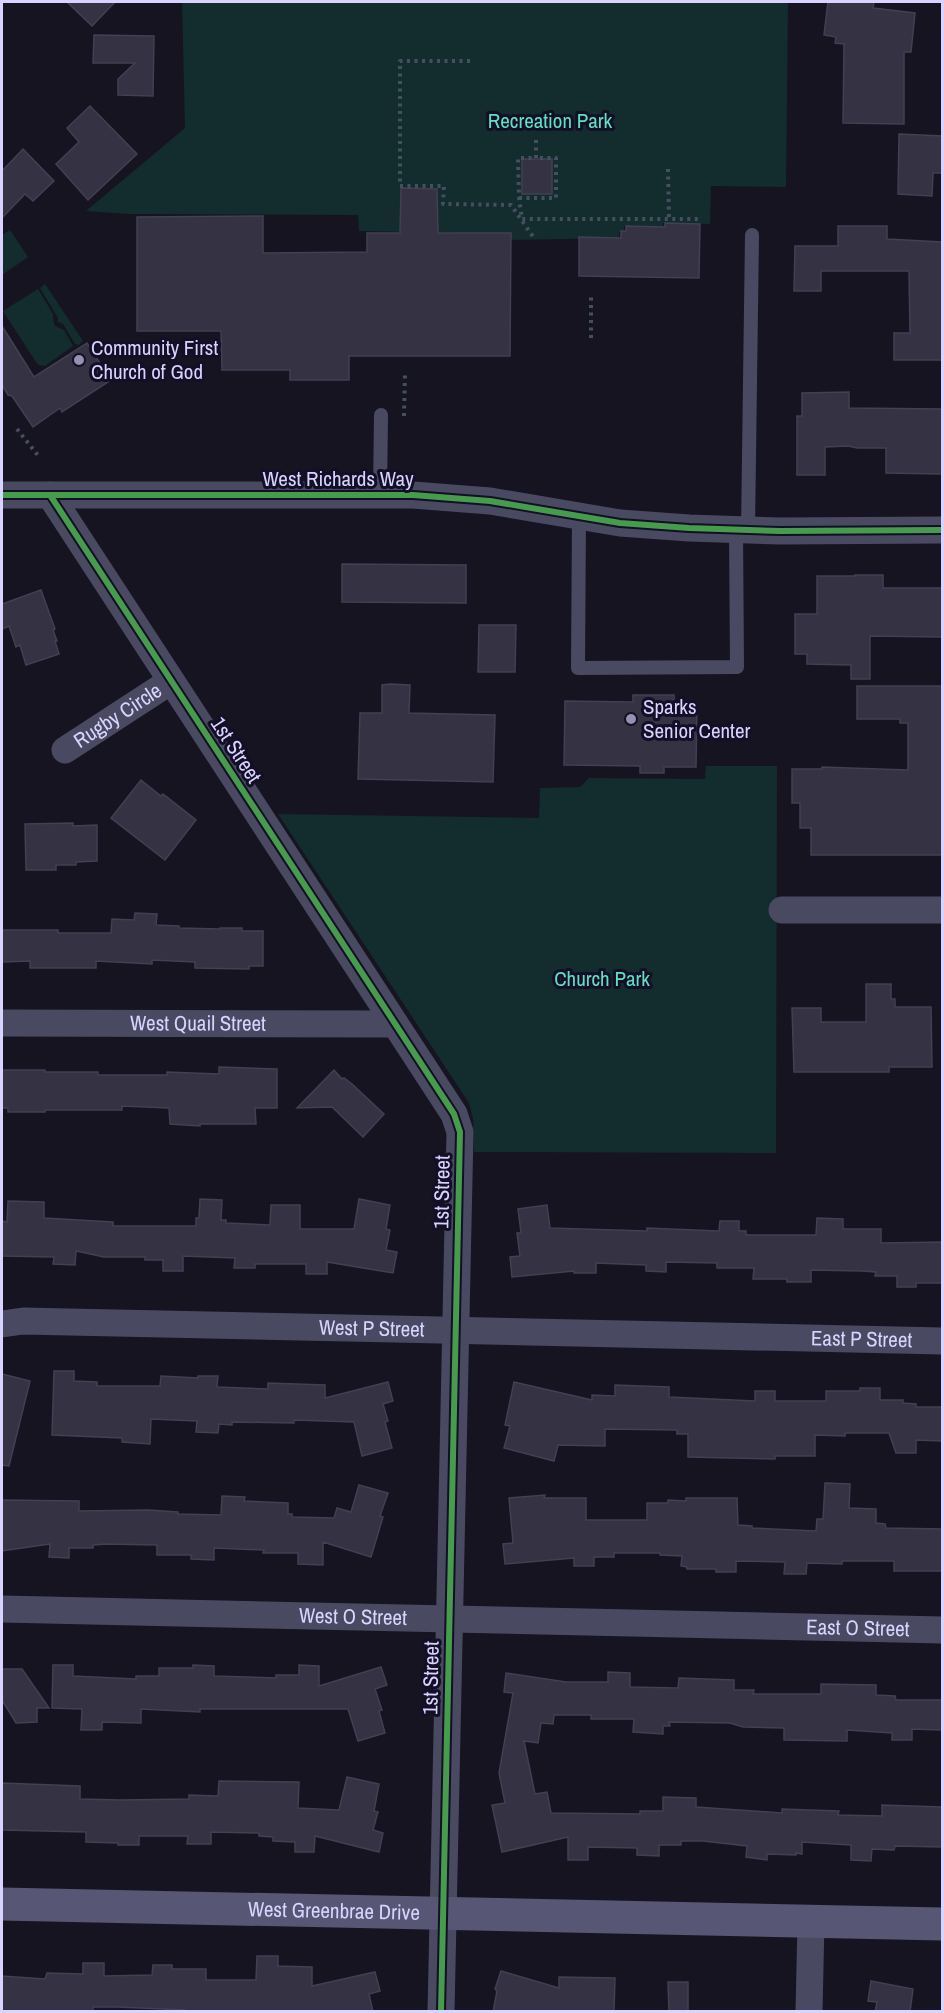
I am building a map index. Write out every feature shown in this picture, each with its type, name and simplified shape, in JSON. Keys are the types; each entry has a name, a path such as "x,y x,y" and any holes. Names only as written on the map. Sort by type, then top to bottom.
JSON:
{"street":[{"name":"West Richards Way","path":"2,495 413,495 490,501 643,525 780,531 942,530"},
{"name":"1st Street","path":"50,495 454,1114 460,1132 441,2012"},
{"name":"Rugby Circle","path":"65,750 171,681"},
{"path":"782,910 942,910"},
{"name":"West Quail Street","path":"2,1023 396,1024"},
{"name":"West P Street","path":"2,1324 35,1321 780,1337"},
{"name":"East P Street","path":"780,1337 942,1341"},
{"name":"West O Street","path":"2,1609 775,1627"},
{"name":"East O Street","path":"775,1627 942,1630"},
{"name":"West Greenbrae Drive","path":"2,1904 942,1924"},
{"path":"808,2012 810,1922"}],"lane":[{"path":"579,516 578,668 736,667 752,235"},
{"path":"380,495 381,415"}],"path":[{"path":"470,61 400,61 400,186 444,186 443,204 511,205 534,238"},
{"path":"536,140 536,158"},
{"path":"519,198 556,198 556,158 518,158 519,198 522,219"},
{"path":"668,169 669,219"},
{"path":"522,219 701,219"},
{"path":"591,297 591,339"},
{"path":"404,416 405,374"},
{"path":"17,429 40,458"}],"green space":[{"name":"Recreation Park","path":"182,2 788,2 786,187 711,186 710,224 663,223 663,238 654,227 624,226 624,232 619,232 619,238 510,240 509,234 359,231 358,215 129,214 86,211 185,128"},
{"path":"10,230 28,257 2,275 2,235"},
{"path":"45,284 83,341 79,345 75,344 63,324 58,322 58,318 40,288"},
{"path":"38,289 53,314 55,326 64,330 73,346 45,366 36,362 3,311"},
{"name":"Church Park","path":"706,766 777,766 776,1153 474,1152 473,1119 469,1103 278,814 539,818 540,788 580,787 589,778 705,779"}],"building":[{"path":"67,2 115,2 92,26"},
{"path":"828,2 874,2 873,8 915,13 911,52 904,52 904,124 843,123 844,44 835,43 836,37 824,35"},
{"path":"94,35 154,36 153,96 118,95 118,79 135,63 93,63"},
{"path":"90,106 137,154 88,200 56,164 79,142 67,128"},
{"path":"899,134 942,136 942,173 933,173 932,196 898,194"},
{"path":"23,149 54,181 33,201 25,194 2,218 2,171"},
{"path":"522,159 552,159 552,194 522,194"},
{"path":"401,188 437,189 438,233 511,233 510,356 349,356 349,380 290,380 290,370 222,370 221,331 137,331 137,217 263,216 263,253 367,252 367,233 400,233"},
{"path":"665,223 700,224 699,278 579,276 579,237 621,238 621,231 626,231 626,226 665,227"},
{"path":"838,226 887,226 887,239 942,242 942,360 894,360 894,333 910,333 909,271 821,271 821,291 794,291 795,246 838,246"},
{"name":"Community First Church of God","path":"2,326 34,377 87,343 111,380 62,412 60,408 33,427 2,385"},
{"path":"849,392 849,408 942,409 942,474 886,473 886,448 848,446 825,447 825,475 797,475 797,416 802,416 802,393"},
{"path":"342,564 466,565 466,603 342,602"},
{"path":"883,575 883,588 942,588 942,637 870,636 870,679 851,679 851,665 807,664 807,654 795,654 795,614 817,614 817,576"},
{"path":"41,590 55,629 53,630 59,654 26,665 20,645 16,647 9,626 2,629 2,604"},
{"path":"479,625 516,625 515,672 478,672"},
{"path":"382,685 410,685 409,713 495,715 493,782 358,779 360,713 382,713"},
{"path":"857,686 942,686 942,855 811,855 811,828 800,828 800,803 792,803 792,769 822,769 822,767 908,770 908,723 900,723 900,719 857,719"},
{"name":"Sparks Senior Center","path":"633,695 674,695 674,702 697,703 696,767 664,767 664,773 640,773 640,766 564,765 565,701 633,702"},
{"path":"141,780 196,820 165,860 111,818"},
{"path":"73,823 73,826 97,825 97,861 76,862 76,865 56,865 56,870 26,870 25,824"},
{"path":"135,913 157,914 156,925 179,926 179,928 242,928 242,931 263,931 263,966 249,966 249,969 195,968 195,962 152,960 152,964 96,961 96,968 30,968 30,961 2,962 2,930 111,933 112,919 134,920"},
{"path":"866,984 891,984 891,999 895,999 895,1007 931,1007 932,1067 889,1067 889,1072 794,1072 792,1008 821,1008 821,1022 866,1022"},
{"path":"219,1067 277,1069 277,1108 255,1108 256,1124 200,1124 200,1126 170,1124 169,1108 122,1106 122,1110 8,1112 8,1108 2,1108 2,1070 98,1072 98,1075 167,1075 167,1072 219,1074"},
{"path":"334,1070 384,1114 363,1137 332,1107 297,1108"},
{"path":"200,1199 222,1200 221,1220 226,1220 226,1223 270,1225 271,1205 300,1205 300,1229 354,1229 359,1199 390,1205 386,1229 390,1230 386,1250 397,1252 393,1273 327,1262 327,1274 306,1274 306,1264 255,1264 255,1268 234,1268 235,1258 183,1256 183,1271 163,1271 163,1260 145,1260 145,1257 104,1257 76,1251 75,1265 53,1264 54,1257 2,1256 2,1221 7,1222 8,1201 44,1202 44,1218 113,1222 113,1226 196,1226"},
{"path":"547,1205 550,1228 719,1231 720,1221 739,1221 739,1231 746,1231 746,1235 816,1235 817,1218 843,1219 843,1229 881,1229 881,1243 942,1242 942,1283 916,1283 916,1287 897,1287 897,1276 875,1276 876,1272 862,1271 811,1270 811,1282 787,1282 787,1279 753,1279 754,1268 717,1268 717,1263 666,1262 666,1272 646,1271 646,1265 596,1263 596,1273 574,1273 574,1271 512,1277 510,1257 520,1256 517,1233 521,1233 518,1209"},
{"path":"54,1371 74,1371 74,1381 97,1382 97,1386 160,1386 161,1376 198,1378 198,1376 218,1376 217,1387 268,1389 268,1383 325,1385 325,1398 388,1382 393,1401 383,1404 392,1448 362,1456 354,1422 294,1420 294,1423 232,1422 232,1425 219,1424 218,1433 196,1432 197,1421 151,1419 150,1444 122,1442 122,1438 52,1435"},
{"path":"2,1374 30,1381 9,1466 2,1465"},
{"path":"514,1382 592,1400 592,1395 615,1396 615,1385 669,1387 669,1397 755,1401 755,1391 775,1391 775,1401 826,1401 826,1391 860,1391 860,1388 880,1388 880,1400 903,1400 903,1403 916,1404 916,1407 942,1407 942,1441 916,1440 916,1453 896,1453 889,1433 845,1433 845,1436 815,1435 815,1456 775,1456 775,1459 688,1457 688,1434 677,1434 677,1430 605,1429 605,1446 558,1445 554,1461 504,1448 510,1426 505,1425"},
{"path":"825,1483 850,1484 849,1508 876,1509 876,1523 885,1524 886,1528 942,1529 942,1571 894,1571 894,1561 842,1561 842,1564 807,1563 806,1574 784,1574 785,1562 736,1561 736,1572 716,1572 716,1569 687,1569 681,1566 682,1556 660,1555 660,1553 614,1553 614,1557 594,1557 594,1566 574,1566 574,1558 505,1564 503,1544 513,1543 509,1498 545,1495 544,1498 586,1498 586,1520 647,1520 647,1503 668,1503 668,1500 686,1501 686,1498 737,1498 738,1525 752,1526 752,1528 816,1531 817,1519 823,1519"},
{"path":"359,1485 388,1493 380,1516 383,1517 371,1557 323,1542 323,1565 298,1564 298,1553 263,1553 264,1550 214,1548 214,1560 191,1559 191,1555 157,1555 157,1545 106,1544 93,1545 93,1548 69,1548 69,1558 49,1557 50,1544 2,1551 2,1500 79,1501 79,1511 148,1510 178,1512 178,1514 221,1515 222,1496 245,1497 244,1501 288,1503 288,1514 292,1514 292,1517 334,1518 337,1508 351,1512"},
{"path":"53,1665 73,1665 73,1676 136,1679 136,1676 159,1676 159,1668 193,1668 193,1665 214,1666 214,1676 276,1678 276,1675 299,1675 299,1665 319,1666 319,1686 381,1667 387,1685 375,1689 382,1710 379,1711 385,1733 358,1741 348,1709 200,1709 200,1712 141,1709 141,1723 102,1722 102,1730 81,1730 82,1709 52,1708"},
{"path":"2,1669 22,1669 49,1708 37,1708 37,1722 16,1723 2,1700"},
{"path":"608,1672 630,1673 630,1687 678,1688 679,1678 734,1680 734,1690 754,1690 753,1694 821,1694 821,1684 876,1685 876,1695 895,1696 896,1700 942,1700 942,1730 912,1729 912,1740 892,1740 892,1733 847,1730 847,1741 784,1740 784,1728 743,1727 730,1723 669,1722 670,1726 663,1726 663,1734 633,1732 634,1719 591,1719 591,1715 554,1715 553,1724 541,1723 538,1743 524,1741 535,1794 547,1792 551,1813 640,1814 640,1811 663,1811 663,1797 696,1798 696,1807 782,1813 782,1809 839,1811 838,1815 882,1816 882,1805 942,1807 942,1847 895,1846 894,1850 872,1849 871,1861 851,1860 851,1845 802,1842 802,1854 767,1854 767,1860 746,1857 747,1846 681,1841 681,1845 659,1845 659,1856 637,1855 637,1848 588,1847 588,1860 568,1860 568,1837 502,1852 492,1805 505,1803 499,1773 513,1693 504,1692 506,1673 566,1682 608,1682"},
{"path":"347,1777 379,1784 374,1811 378,1812 373,1830 383,1833 379,1852 315,1836 314,1852 295,1852 295,1842 273,1841 273,1837 259,1836 259,1833 211,1832 211,1844 187,1844 188,1836 139,1836 139,1845 118,1845 118,1843 86,1842 86,1832 2,1830 2,1783 80,1786 80,1799 121,1800 189,1799 189,1795 218,1796 219,1781 299,1782 298,1808 339,1810"},
{"path":"257,1956 278,1956 278,1966 312,1967 312,1986 375,1972 380,1991 369,1994 373,2012 185,2012 185,2010 116,2007 93,2007 93,2012 2,2011 2,1976 45,1979 47,1973 83,1974 83,1963 104,1963 104,1976 152,1975 153,1965 172,1965 172,1969 206,1969 206,1980 256,1980"},
{"path":"501,1971 559,1988 559,1977 615,1978 614,2012 493,2012 497,1991 495,1989"},
{"path":"871,1981 913,1989 910,2012 875,2012 877,2002 868,2001"},
{"path":"668,1982 688,1982 688,2012 669,2012"}],"cycle path":[{"path":"2,495 413,495 490,501 620,523 689,528 780,531 942,530"},
{"path":"50,495 454,1114 460,1132 441,2012"}],"place":[{"name":"Community First Church of God","path":"79,360"},
{"name":"Sparks Senior Center","path":"631,719"}]}
